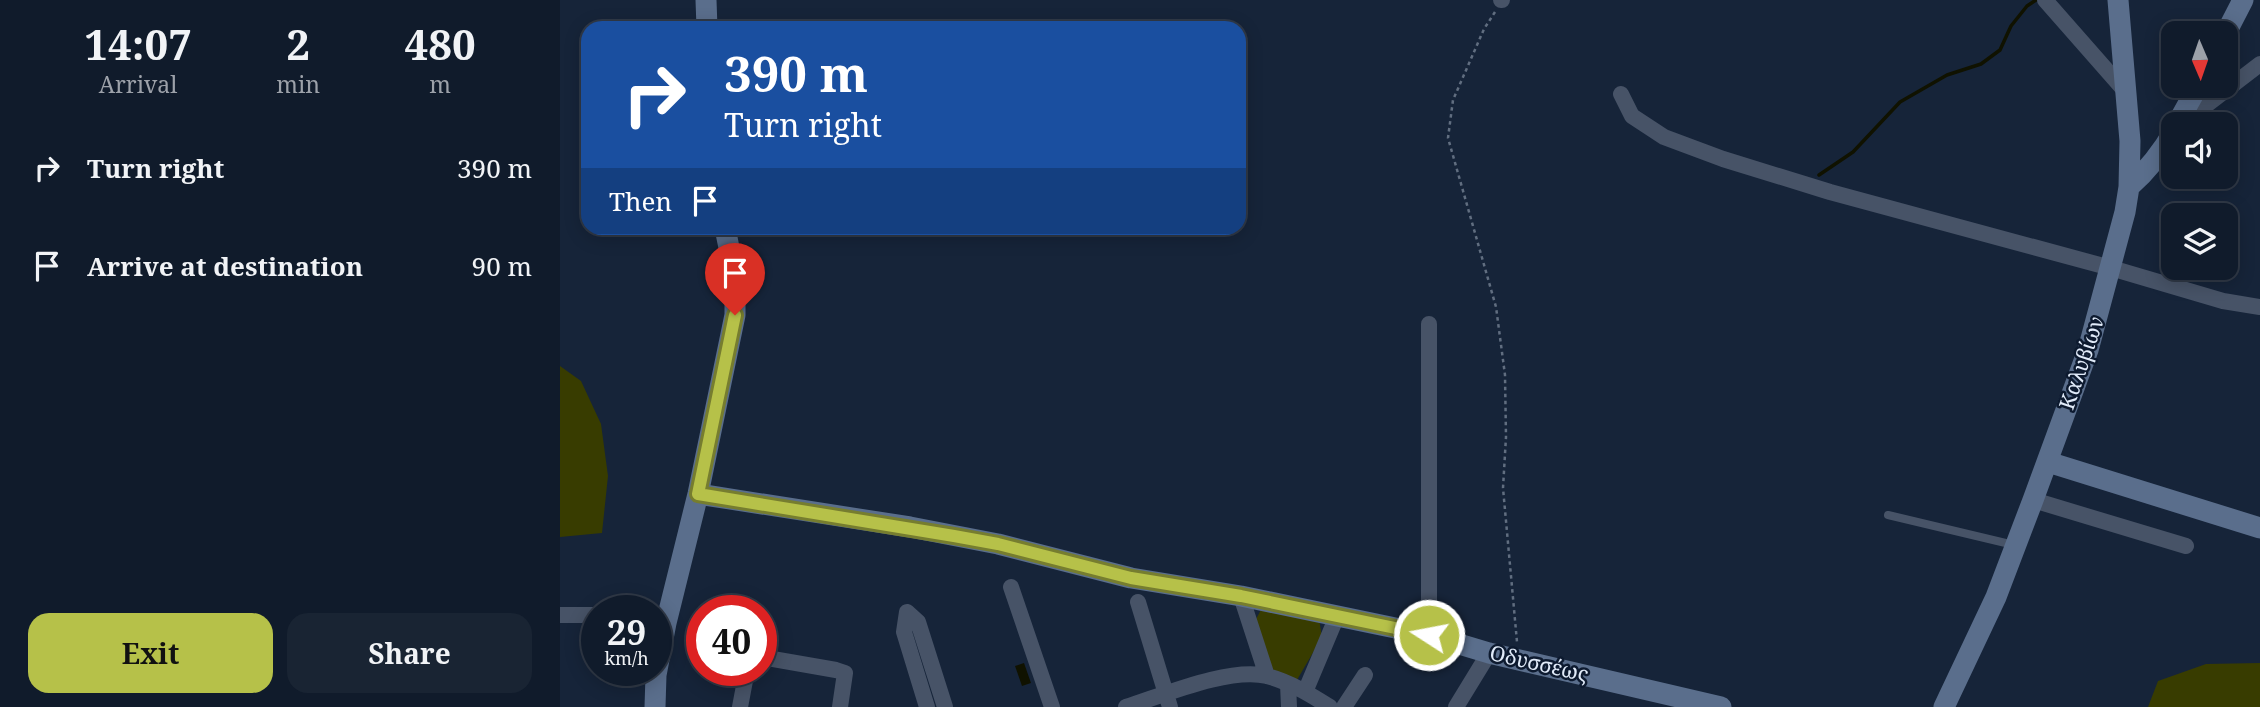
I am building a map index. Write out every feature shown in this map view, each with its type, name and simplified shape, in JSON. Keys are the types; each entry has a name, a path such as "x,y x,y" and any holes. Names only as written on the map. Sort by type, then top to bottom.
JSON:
{"street":[{"path":"706,0 708,21"},
{"name":"Καλυβίων","path":"1944,707 2017,546 2048,462 2088,349 2125,212 2129,187 2130,141 2118,0"},
{"path":"2232,21 2243,0"},
{"path":"2047,3 2125,91"},
{"path":"2197,112 2236,85 2260,64"},
{"path":"1621,94 1632,116 1664,137 1723,159 1830,192 2223,301 2260,307"},
{"path":"2129,187 2149,169 2161,153"},
{"path":"669,595 698,494 735,315 735,277 726,235"},
{"path":"1429,324 1429,635"},
{"path":"2048,462 2260,528"},
{"name":"Οδυσσέως","path":"698,494 910,527 998,544 1131,578 1241,596 1429,635 1489,653 1721,707"},
{"path":"2034,500 2186,546"},
{"path":"1011,587 1052,707"},
{"path":"1241,596 1267,676"},
{"path":"1138,602 1168,701"},
{"path":"927,707 904,632 907,612 918,622 945,707"},
{"path":"560,615 581,615"},
{"path":"1305,692 1337,616"},
{"path":"1456,707 1489,653"},
{"path":"777,660 845,673 840,707"},
{"path":"1126,707 1168,701 1208,680 1250,675 1267,676 1288,684 1330,707"},
{"path":"1344,707 1365,675"},
{"path":"1288,684 1289,707"},
{"path":"654,707 655,686"},
{"path":"740,707 744,686"}],"lane":[{"path":"1888,516 2017,546"}],"path":[{"path":"1502,0 1483,29 1453,100 1448,138 1493,296 1500,334 1505,376 1506,425 1503,488 1519,659"}],"shaded area":[{"path":"560,366 581,381 601,424 608,476 602,533 560,537"},
{"path":"1263,606 1319,619 1322,637 1297,680 1271,669 1255,621"},
{"path":"1024,663 1031,683 1022,686 1015,666"},
{"path":"2260,663 2260,707 2148,707 2158,681 2206,664"}],"waterway":[{"path":"1819,175 1853,152 1900,102 1947,75 1981,64 2000,50 2011,26 2027,6 2036,0"}],"route":[{"path":"735,315 698,494 910,527 998,544 1131,578 1241,596 1429,635"}]}
